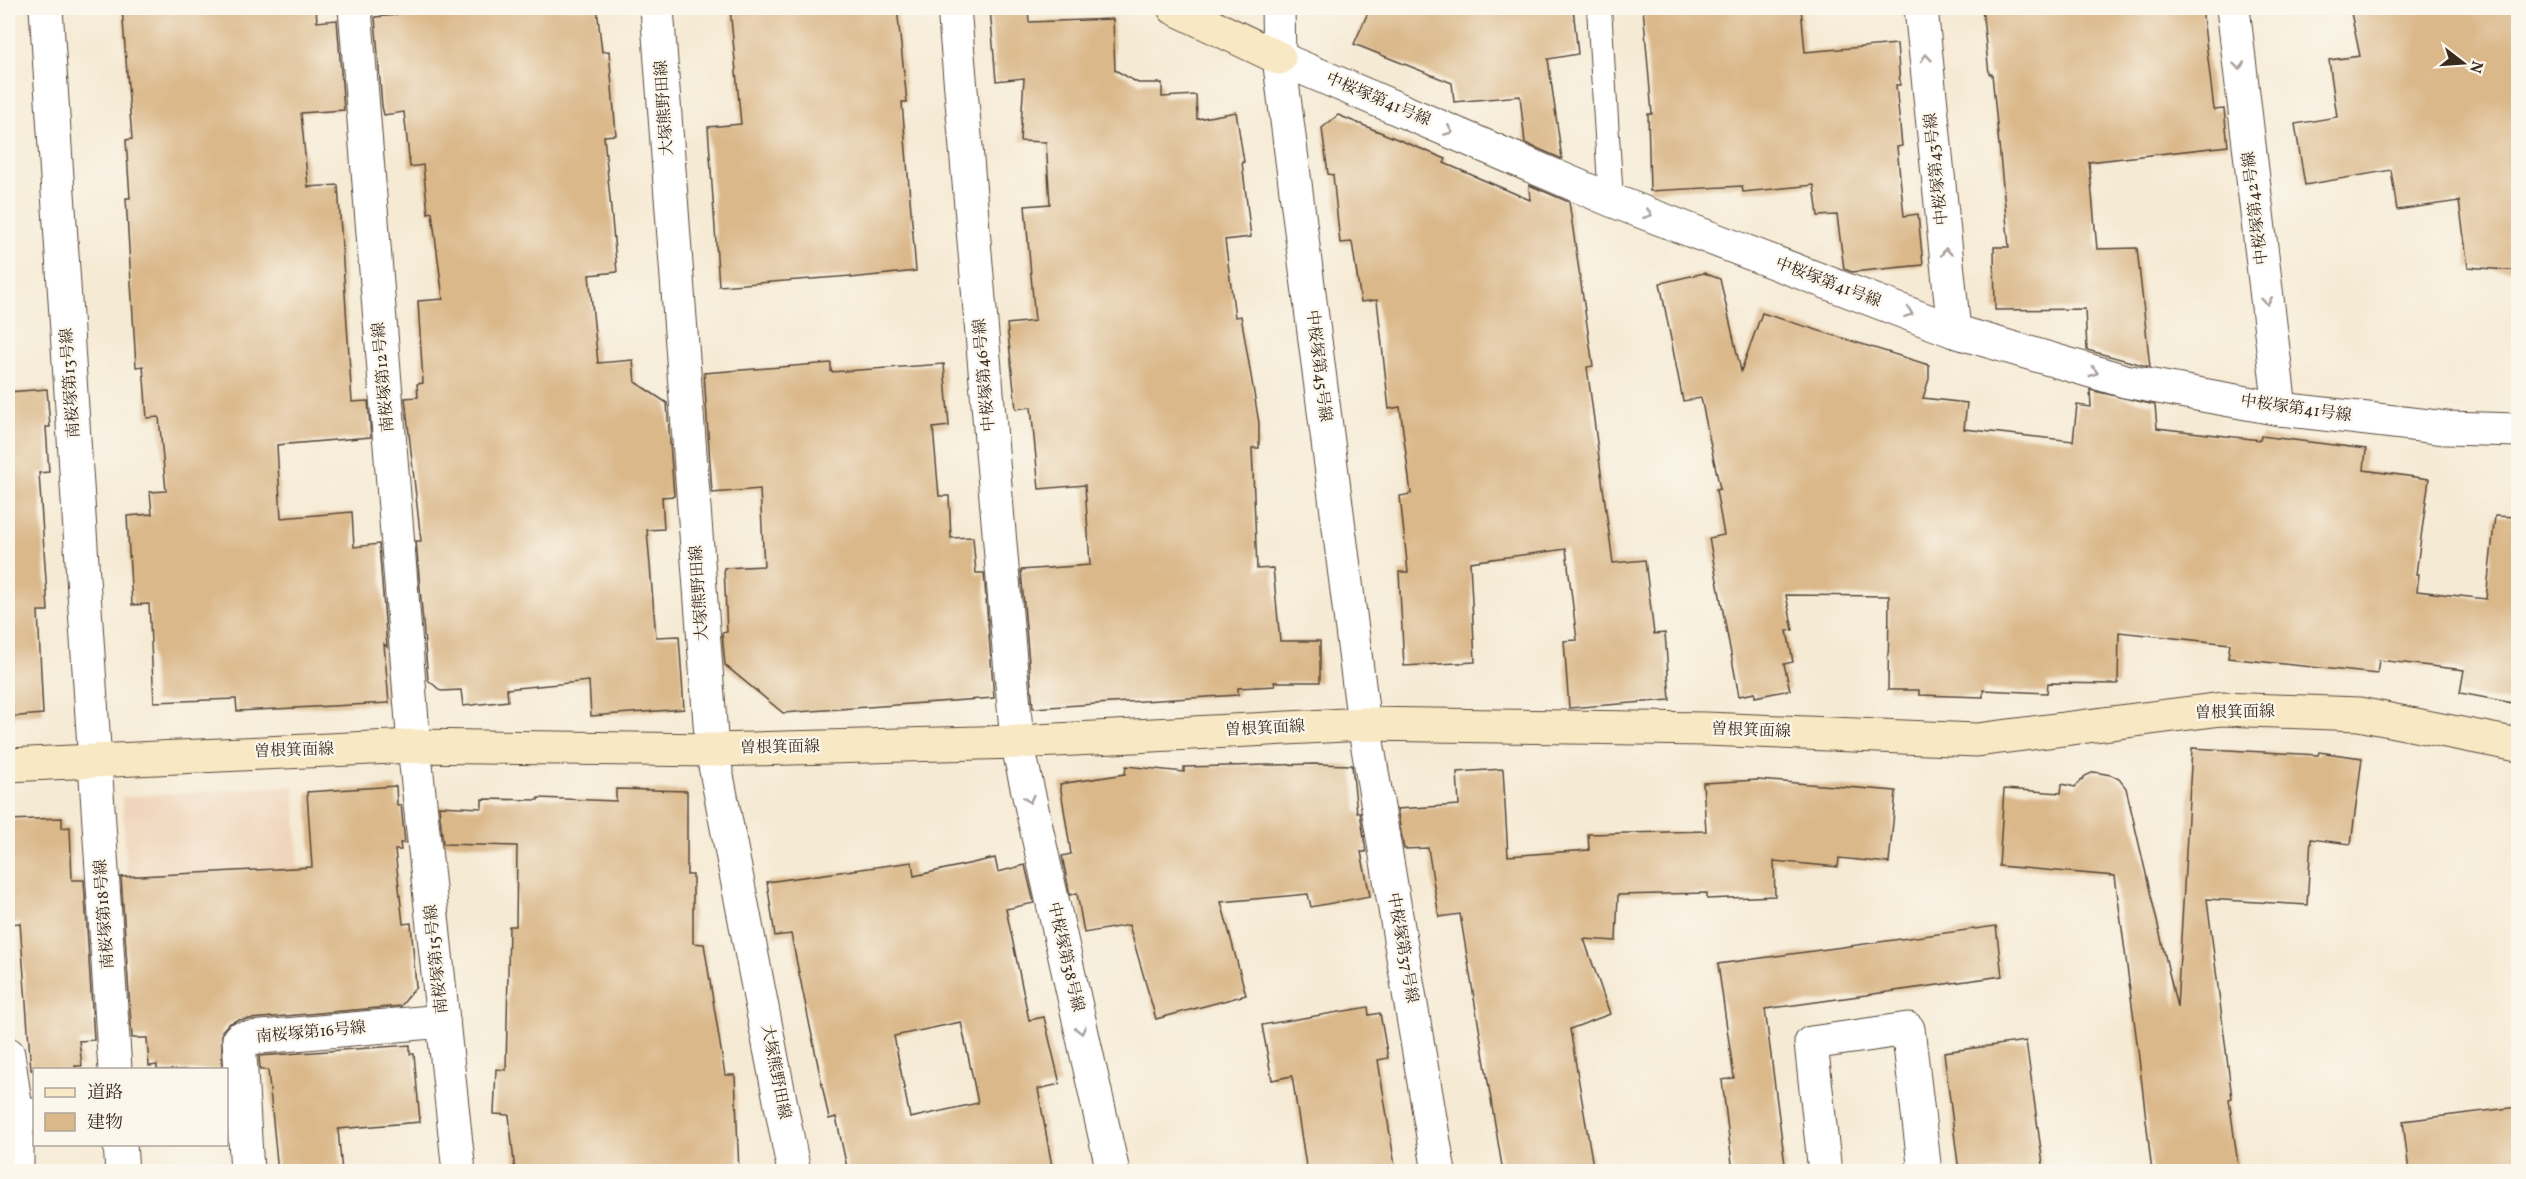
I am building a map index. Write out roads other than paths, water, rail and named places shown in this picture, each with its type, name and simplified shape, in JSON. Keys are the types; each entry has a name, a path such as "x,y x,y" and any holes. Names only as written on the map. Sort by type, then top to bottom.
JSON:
{"street":[{"name":"南桜塚第13号線","path":"46,8 95,759"},
{"name":"南桜塚第12号線","path":"355,8 414,746"},
{"name":"大塚熊野田線","path":"657,8 712,750 794,1172"},
{"name":"中桜塚第46号線","path":"954,8 1017,742"},
{"name":"中桜塚第41号線","path":"1174,8 1279,58 1611,200 1954,331 2124,381 2280,409 2446,428 2518,430"},
{"name":"中桜塚第45号線","path":"1278,8 1279,58 1364,724"},
{"name":"中桜塚第43号線","path":"1921,8 1954,331"},
{"name":"中桜塚第42号線","path":"2233,8 2280,409"},
{"name":"曽根箕面線","path":"8,765 95,759 414,746 712,750 1017,742 1364,724 1706,729 1977,740 2222,709 2359,714 2518,745"},
{"name":"中桜塚第37号線","path":"1364,724 1439,1172"},
{"name":"中桜塚第38号線","path":"1017,742 1113,1172"},
{"name":"南桜塚第15号線","path":"414,746 459,1172"},
{"name":"南桜塚第18号線","path":"95,759 115,1068"},
{"name":"南桜塚第16号線","path":"248,1172 239,1039 443,1021"},
{"path":"1825,1172 1811,1043 1908,1029 1925,1172"},
{"path":"8,1054 26,1116 17,1172"},
{"path":"120,1146 122,1172"}],"lane":[{"path":"1599,8 1611,200"}]}
